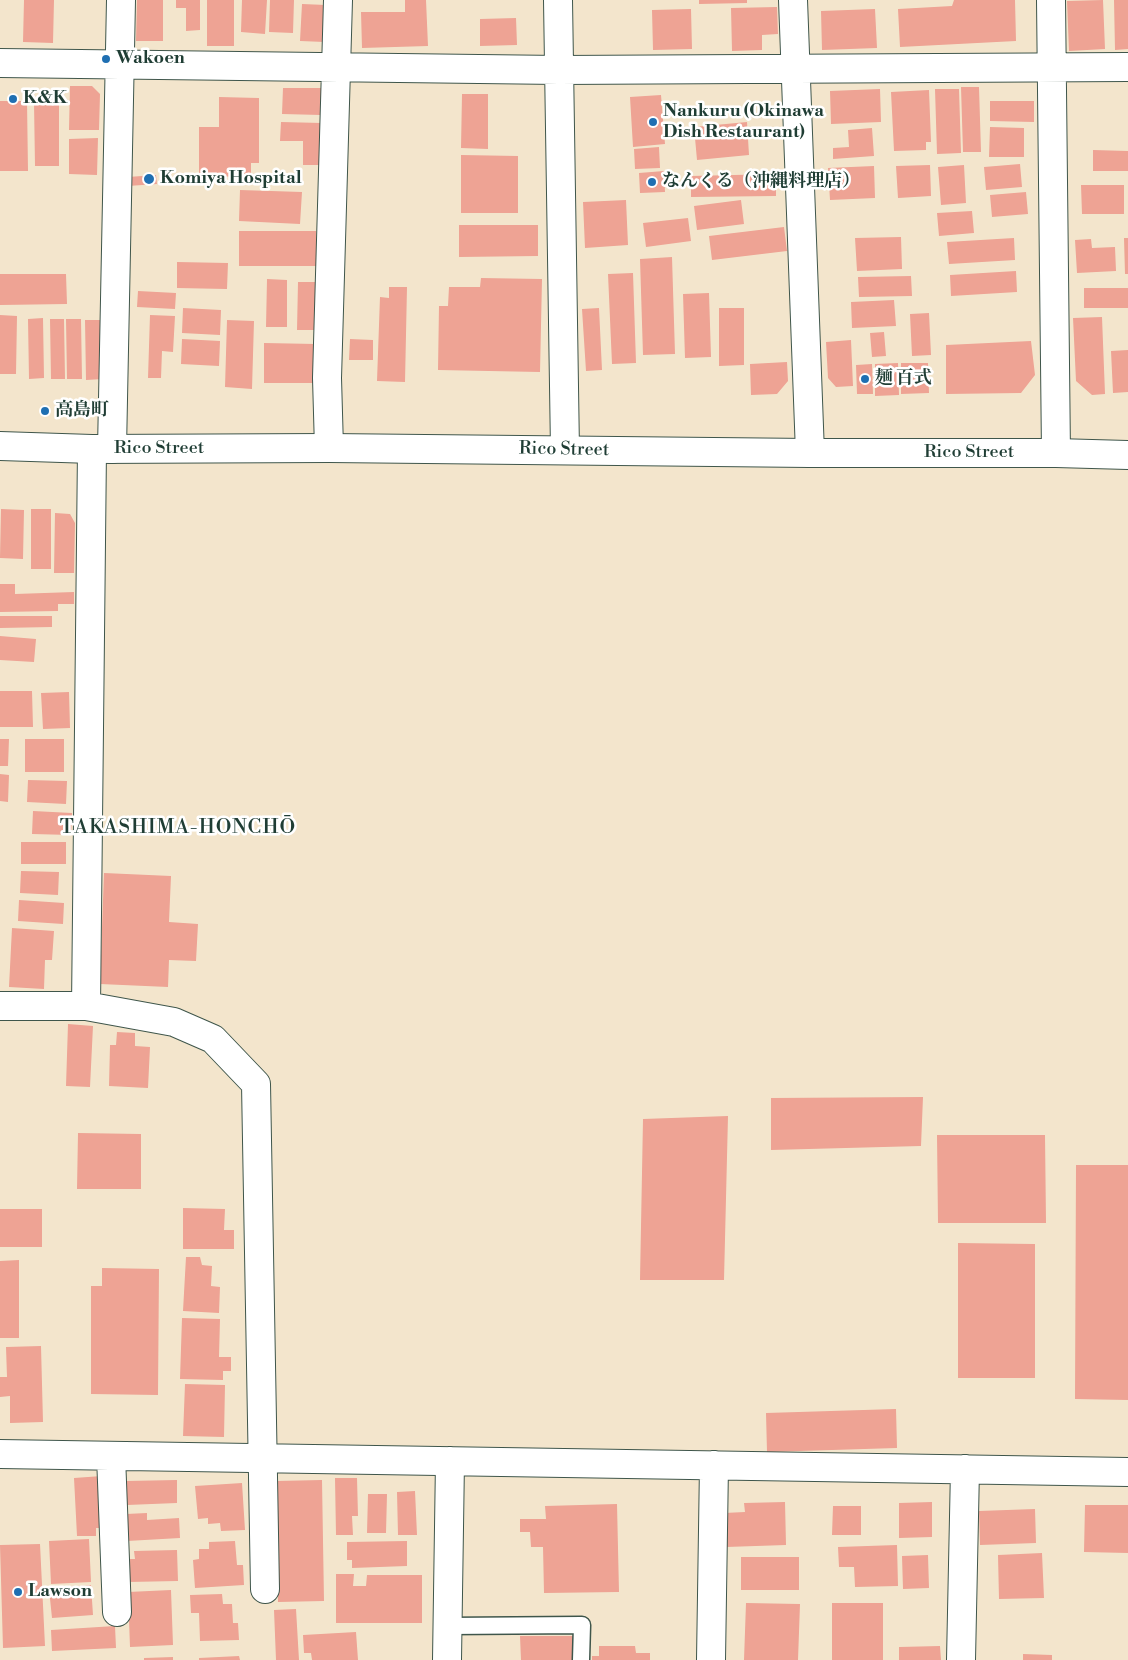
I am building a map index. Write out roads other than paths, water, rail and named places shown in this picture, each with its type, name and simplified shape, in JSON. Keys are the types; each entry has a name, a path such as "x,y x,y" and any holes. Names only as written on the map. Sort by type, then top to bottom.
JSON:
{"street":[{"path":"86,1006 102,449 112,402 121,0"},
{"path":"329,448 327,378 338,0"},
{"path":"558,0 565,450"},
{"path":"793,0 810,453"},
{"path":"1051,0 1056,453"},
{"path":"0,63 559,70 1128,67"},
{"name":"Rico Street","path":"0,446 102,449 329,448 1128,455"},
{"path":"0,1006 86,1006 174,1022 213,1039 256,1084 266,1589"},
{"path":"0,1454 1128,1472"},
{"path":"111,1456 117,1612"},
{"path":"446,1660 450,1461"},
{"path":"711,1660 714,1465"},
{"path":"961,1660 965,1469"}],"lane":[{"path":"447,1626 582,1625 581,1660"}],"place":[{"name":"Wakoen","path":"106,59"},
{"name":"K&K","path":"13,99"},
{"name":"Nankuru (Okinawa Dish Restaurant)","path":"653,122"},
{"name":"Komiya Hospital","path":"149,179"},
{"name":"なんくる（沖縄料理店）","path":"652,182"},
{"name":"麺 百式","path":"865,379"},
{"name":"高島町","path":"45,411"},
{"name":"Lawson","path":"18,1592"}],"district":[{"name":"TAKASHIMA-HONCHŌ","path":"178,828"}]}
